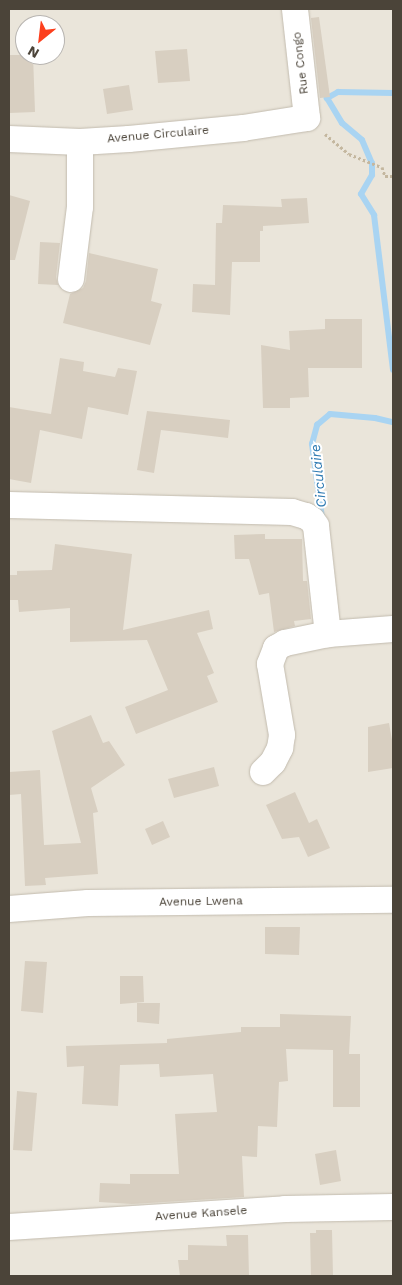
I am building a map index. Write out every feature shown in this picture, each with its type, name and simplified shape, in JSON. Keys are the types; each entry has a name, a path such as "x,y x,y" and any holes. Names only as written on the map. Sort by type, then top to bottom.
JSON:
{"street":[{"name":"Rue Congo","path":"295,9 307,118"},
{"name":"Avenue Circulaire","path":"9,139 80,142 243,128 307,118"},
{"path":"71,279 80,207 80,142"},
{"path":"9,504 292,512 306,516 316,526 328,634"},
{"path":"263,772 274,762 280,748 282,735 270,664 272,654 276,648 285,643 328,634 393,629"},
{"name":"Avenue Lwena","path":"9,909 88,903 393,900"},
{"name":"Avenue Kansele","path":"9,1227 285,1209 393,1206"}],"path":[{"path":"307,118 348,154 382,167 385,176 393,176"}],"shaded area":[{"path":"9,9 393,9 393,1276 9,1276"}],"building":[{"path":"319,17 330,97 320,98 311,18"},
{"path":"187,49 190,81 158,83 155,51"},
{"path":"9,55 15,55 15,65 33,65 35,112 9,113"},
{"path":"129,85 133,110 107,114 103,89"},
{"path":"9,195 30,201 15,260 9,260"},
{"path":"307,198 309,223 263,226 263,231 260,231 260,262 232,262 230,315 192,312 193,284 215,285 216,223 222,223 223,205 282,207 281,199"},
{"path":"40,242 60,243 56,277 58,285 38,284"},
{"path":"89,253 158,269 151,301 162,304 150,345 63,323 70,294 83,288 86,281"},
{"path":"325,319 362,319 362,368 308,368 309,397 290,398 290,408 263,408 261,345 290,350 289,331 325,329"},
{"path":"60,358 84,362 83,371 115,377 118,368 137,371 128,415 88,407 82,439 40,430 31,483 9,479 9,407 51,414"},
{"path":"147,411 230,420 228,438 161,430 154,473 137,470"},
{"path":"265,534 265,539 302,539 303,581 307,581 311,619 294,621 295,626 274,632 269,593 259,595 249,559 235,559 234,535"},
{"path":"55,544 132,554 123,630 209,610 213,629 197,633 214,673 207,676 218,702 136,734 125,707 168,690 147,640 70,642 70,608 19,612 18,600 10,600 9,575 17,575 17,571 52,570"},
{"path":"91,715 103,743 109,741 125,765 91,788 98,812 93,813 98,874 45,878 46,885 25,886 21,794 9,795 9,772 40,770 44,845 81,843 52,731"},
{"path":"389,723 393,746 393,768 368,772 368,727"},
{"path":"214,767 219,786 174,798 168,779"},
{"path":"295,792 309,823 317,819 330,848 308,857 299,837 282,839 266,805"},
{"path":"163,821 170,837 152,845 145,829"},
{"path":"265,927 300,927 299,955 265,954"},
{"path":"25,961 47,962 43,1013 21,1011"},
{"path":"120,976 143,976 144,1002 120,1004"},
{"path":"137,1003 160,1003 159,1024 137,1022"},
{"path":"280,1014 351,1016 349,1054 360,1054 360,1107 333,1107 333,1050 286,1049 288,1081 279,1082 277,1127 258,1126 257,1157 242,1156 244,1197 132,1204 99,1202 100,1183 130,1184 130,1174 179,1174 175,1114 217,1112 213,1074 160,1077 159,1064 120,1065 118,1106 82,1104 84,1066 67,1067 66,1046 167,1043 167,1039 241,1032 241,1027 280,1027"},
{"path":"17,1091 37,1093 32,1151 13,1150"},
{"path":"336,1150 341,1181 320,1185 315,1154"},
{"path":"316,1230 332,1230 333,1276 311,1276 310,1233 316,1233"},
{"path":"226,1235 248,1235 249,1276 180,1276 178,1260 188,1260 188,1245 227,1246"}],"waterway":[{"name":"Circulaire","path":"393,93 338,92 327,98 342,123 362,140 372,163 372,175 361,194 374,215 393,370"},
{"name":"Circulaire","path":"322,518 312,444 317,425 330,414 375,418 393,422"}]}
